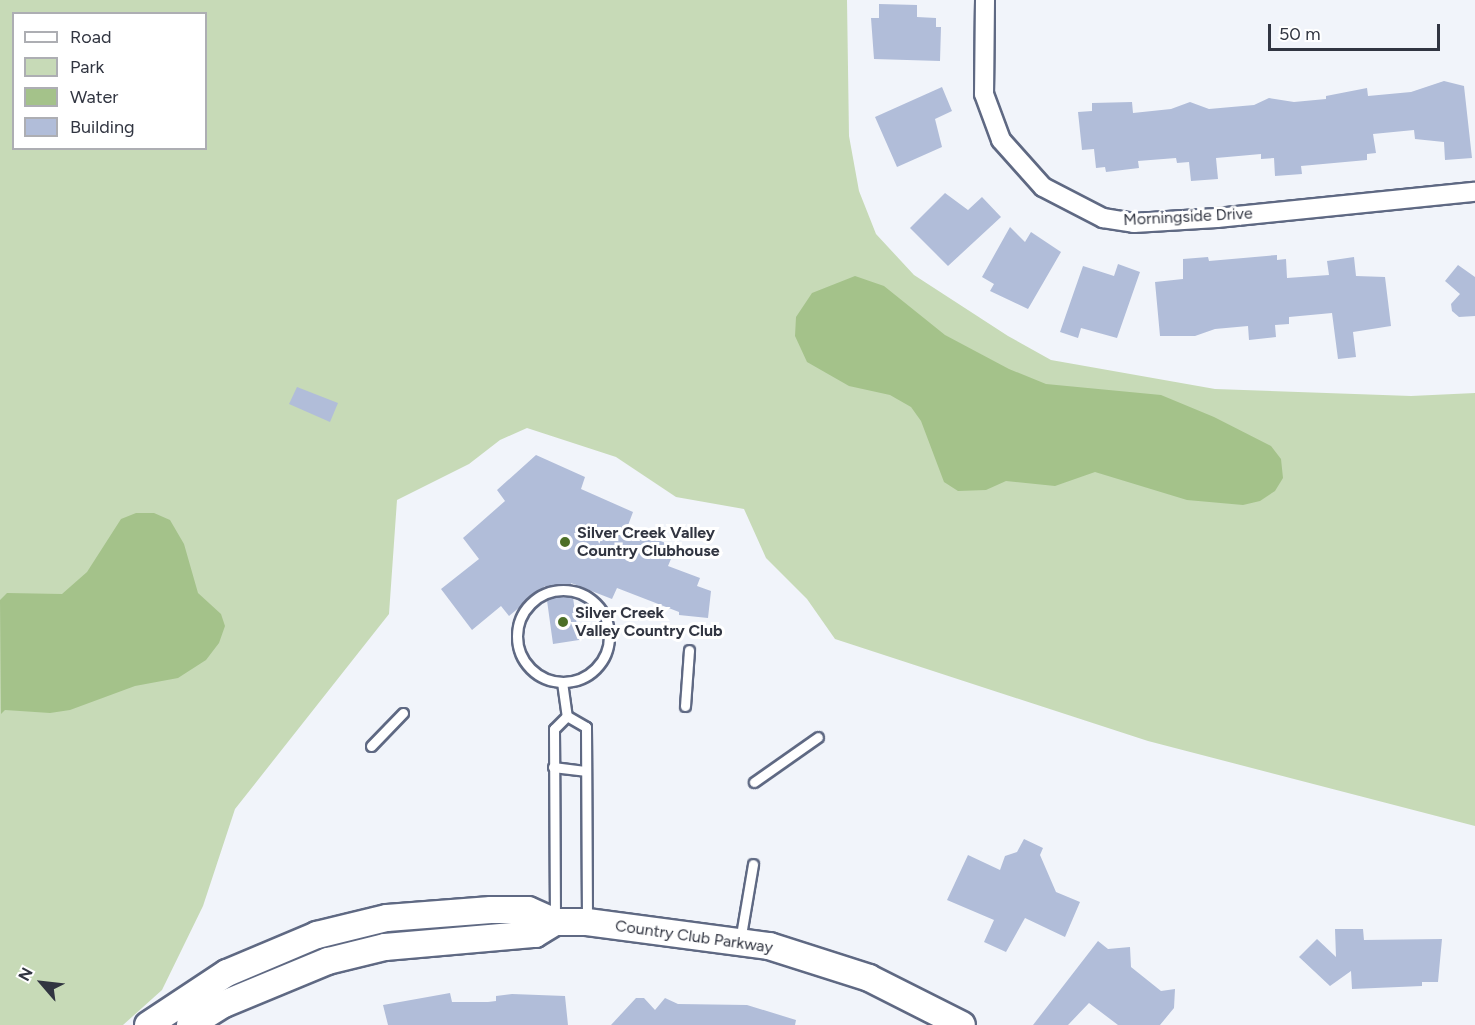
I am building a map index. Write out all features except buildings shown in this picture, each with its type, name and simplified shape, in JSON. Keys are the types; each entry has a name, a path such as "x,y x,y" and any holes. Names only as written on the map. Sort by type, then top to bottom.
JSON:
{"street":[{"name":"Morningside Drive","path":"985,0 984,94 1001,140 1030,176 1055,195 1093,214 1134,223 1217,219 1475,192"},
{"name":"Country Club Parkway","path":"148,1025 227,973 317,935 387,918 449,912 528,910 555,922 586,922 769,946 870,978 962,1025"},
{"name":"Country Club Parkway","path":"190,1025 224,1004 328,962 396,945 535,934 555,922"},
{"path":"317,935 328,962"}],"lane":[{"path":"557,591 571,591 584,595 604,614 609,642 597,667 587,676 562,682 539,675 528,667 521,655 518,627 531,603 557,591"},
{"path":"685,706 689,650"},
{"path":"562,682 567,716 586,728 586,922"},
{"path":"371,746 404,713"},
{"path":"555,922 554,729 567,716"},
{"path":"754,782 818,737"},
{"path":"553,768 585,771"},
{"path":"740,942 753,864"}],"green space":[{"path":"0,0 847,0 849,136 859,191 876,234 914,275 1008,336 1051,360 1215,389 1411,396 1475,393 1475,826 1148,741 835,639 807,599 766,558 744,509 676,497 616,457 527,428 500,440 469,464 397,500 389,614 235,809 203,906 162,990 123,1025 0,1025"}],"water":[{"path":"855,276 884,286 945,335 1009,369 1046,384 1161,395 1214,417 1271,446 1281,459 1283,478 1275,491 1260,501 1243,505 1187,500 1095,472 1055,486 1006,481 986,490 958,491 944,482 921,421 911,407 890,395 849,386 807,362 795,336 796,317 812,293"},
{"path":"136,513 154,513 170,520 184,544 198,593 221,614 225,626 219,643 206,660 178,678 135,686 70,710 50,713 5,710 1,714 0,600 7,593 62,594 87,572 121,519"}],"place":[{"name":"Silver Creek Valley Country Clubhouse","path":"565,542"},
{"name":"Silver Creek Valley Country Club","path":"563,622"}]}
